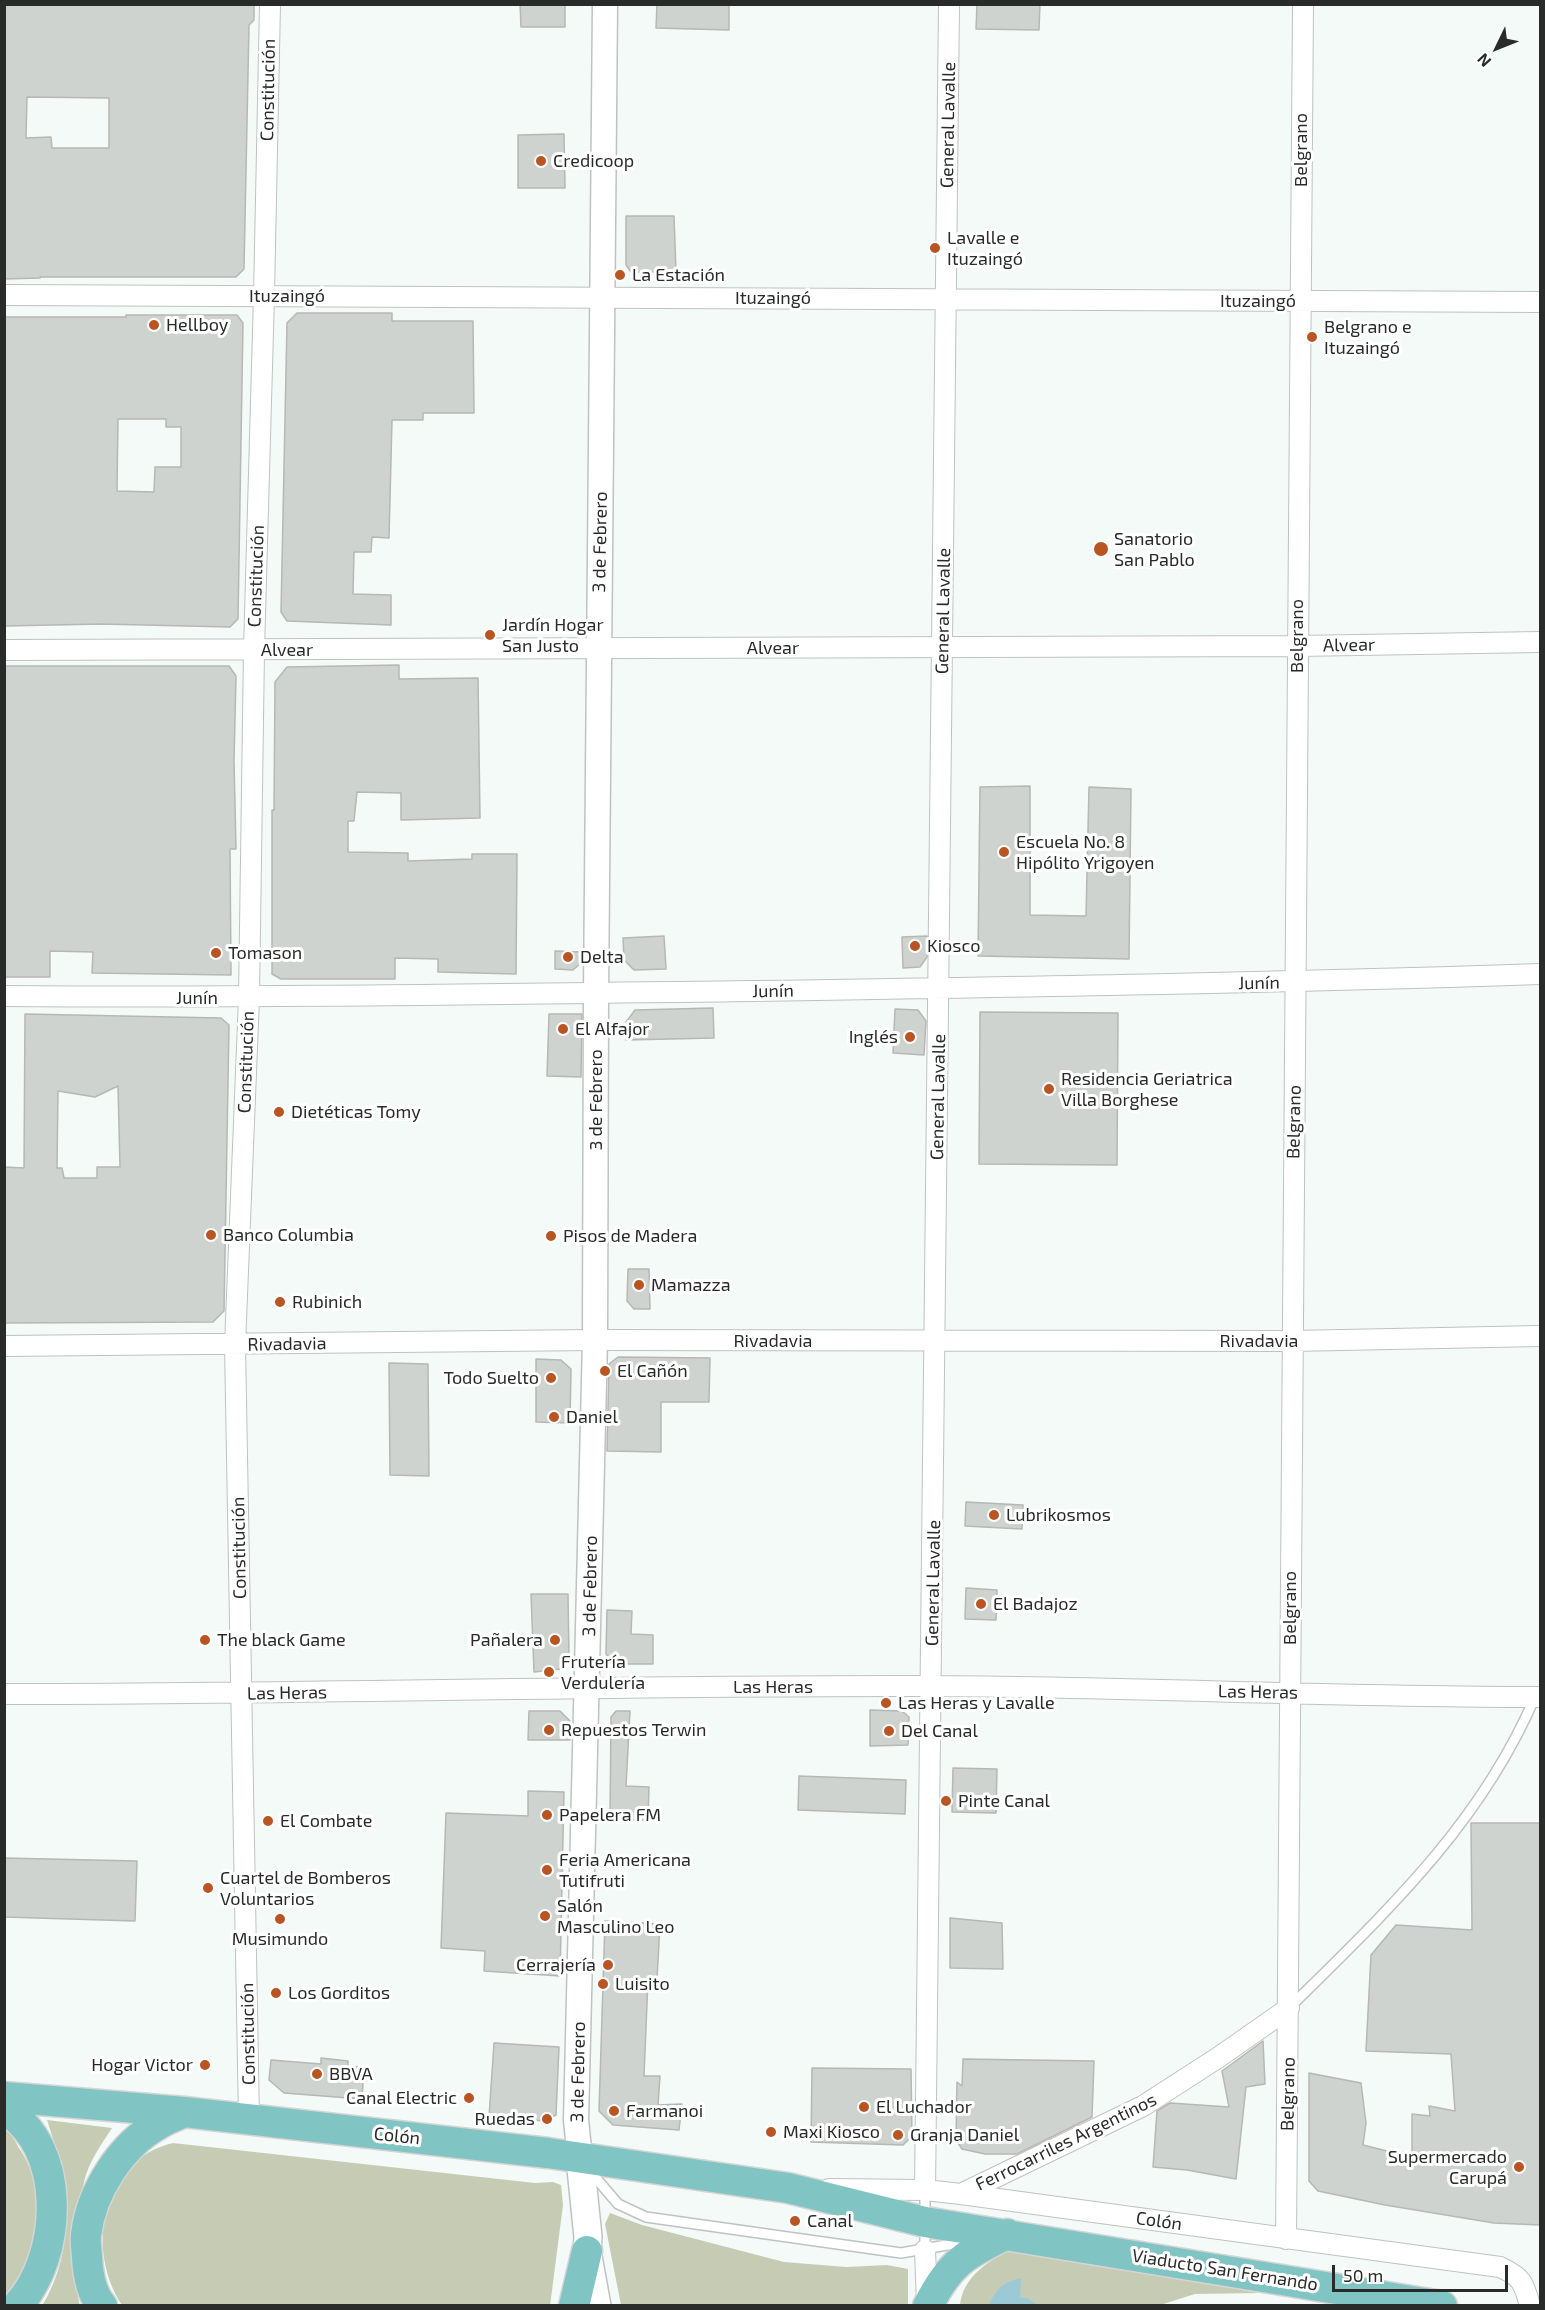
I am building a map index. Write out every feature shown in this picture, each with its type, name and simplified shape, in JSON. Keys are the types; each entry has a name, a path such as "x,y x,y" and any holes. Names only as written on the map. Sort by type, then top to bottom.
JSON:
{"main road":[{"name":"Colón","path":"4,2097 184,2112 548,2153 788,2188 925,2236 1007,2234"},
{"path":"4,2109 28,2130 39,2148 50,2185 52,2213 51,2234 37,2276 17,2306"},
{"path":"102,2306 89,2276 85,2238 96,2196 110,2171 144,2134 184,2112"},
{"path":"574,2306 587,2252 588,2237 580,2159"},
{"path":"927,2306 939,2282 955,2264 979,2248 1007,2234"},
{"name":"Viaducto San Fernando","path":"1007,2234 1442,2306"},
{"path":"587,2252 597,2306"}],"street":[{"name":"Constitución","path":"249,2120 235,1344 249,998 254,651 270,4"},
{"name":"3 de Febrero","path":"580,2159 576,2120 596,1340 596,993 605,4"},
{"name":"General Lavalle","path":"925,2190 950,4"},
{"name":"Belgrano","path":"1286,2239 1303,4"},
{"name":"Ituzaingó","path":"4,295 1540,302"},
{"name":"Alvear","path":"4,650 1297,646 1540,642"},
{"name":"Junín","path":"4,996 249,998 1295,982 1540,974"},
{"name":"Rivadavia","path":"4,1346 596,1340 1292,1341 1540,1336"},
{"name":"Las Heras","path":"4,1694 241,1694 588,1687 932,1686 1538,1697"},
{"name":"Ferrocarriles Argentinos","path":"961,2194 1143,2106 1289,2008"},
{"name":"Colón","path":"788,2188 925,2190 1500,2267 1513,2273 1524,2283 1530,2306"},
{"path":"925,2236 927,2306"}],"lane":[{"path":"1289,2008 1423,1872 1465,1821 1501,1766 1538,1697"},
{"path":"580,2159 618,2204 646,2217 901,2253 925,2236 925,2190"}],"green space":[{"path":"47,2120 112,2128 92,2160 81,2200 77,2258 80,2305 42,2306 61,2260 66,2214 60,2167"},
{"path":"5,2130 13,2138 29,2165 38,2204 34,2244 27,2263 5,2295"},
{"path":"173,2143 535,2183 553,2182 561,2185 563,2205 550,2306 122,2305 111,2283 104,2258 103,2234 107,2209 115,2187 129,2168 149,2153"},
{"path":"610,2213 642,2225 784,2262 846,2267 887,2265 908,2269 908,2305 621,2305 605,2224"},
{"path":"1014,2249 1260,2293 1195,2294 1157,2306 960,2306 966,2286 979,2270"}],"water":[{"path":"1021,2278 1020,2297 1029,2299 1037,2305 989,2305 1001,2287"}],"building":[{"path":"4,4 254,4 254,20 249,25 244,269 236,277 4,279","holes":["27,97 109,98 109,148 52,148 51,137 26,138"]},
{"path":"520,4 565,4 565,27 521,27"},
{"path":"657,4 729,4 729,30 656,28"},
{"path":"977,4 1040,4 1039,30 976,29"},
{"name":"Credicoop","path":"564,134 565,188 518,188 518,135"},
{"path":"626,216 674,216 676,272 631,272 626,265"},
{"path":"297,313 392,313 392,321 473,321 474,413 423,413 423,420 392,420 389,538 372,537 371,552 354,552 353,594 391,595 391,625 287,621 281,612 287,323"},
{"path":"126,315 237,315 243,323 238,619 230,627 101,624 5,626 4,317 126,317","holes":["118,419 166,419 166,427 181,427 181,467 155,467 154,492 117,491"]},
{"path":"399,665 399,679 478,678 480,818 401,820 401,793 357,792 354,821 348,821 348,852 408,853 408,861 472,859 472,854 517,854 516,974 438,972 438,959 395,958 395,979 281,979 272,974 275,682 287,667"},
{"path":"4,666 229,666 236,676 234,761 236,849 230,849 231,975 92,973 93,952 50,951 50,977 4,977"},
{"name":"Escuela No. 8 Hipólito Yrigoyen","path":"1030,786 1030,915 1086,916 1089,787 1131,789 1129,959 978,956 980,787"},
{"path":"664,936 666,969 634,970 624,960 623,938"},
{"name":"Kiosco","path":"927,936 927,957 920,967 903,968 902,937"},
{"name":"Delta","path":"555,951 582,952 582,962 573,970 555,969"},
{"path":"713,1008 714,1038 626,1040 626,1022 635,1010"},
{"name":"Inglés","path":"895,1009 918,1010 926,1021 924,1055 893,1053"},
{"name":"Residencia Geriatrica Villa Borghese","path":"980,1012 1118,1013 1117,1165 979,1164"},
{"path":"25,1014 221,1018 229,1025 224,1311 213,1322 4,1323 4,1167 24,1168","holes":["118,1086 120,1167 97,1167 97,1178 64,1178 62,1168 57,1168 58,1091 95,1097"]},
{"path":"549,1014 582,1014 581,1077 547,1076"},
{"name":"Mamazza","path":"628,1269 649,1269 650,1309 634,1309 627,1301"},
{"path":"618,1357 710,1358 709,1402 661,1402 661,1452 607,1451 609,1364"},
{"path":"536,1359 561,1360 571,1369 570,1423 536,1422"},
{"path":"389,1363 428,1364 429,1476 390,1475"},
{"name":"Lubrikosmos","path":"966,1502 1023,1505 1022,1529 965,1526"},
{"name":"El Badajoz","path":"966,1588 997,1590 996,1620 965,1619"},
{"path":"531,1594 568,1594 569,1659 561,1669 534,1672"},
{"path":"607,1610 632,1611 631,1634 653,1635 653,1664 614,1664 606,1654"},
{"name":"Del Canal","path":"870,1710 902,1711 909,1717 908,1745 870,1746"},
{"name":"Repuestos Terwin","path":"529,1711 560,1711 570,1721 570,1740 528,1740"},
{"path":"616,1711 630,1711 626,1786 649,1787 648,1820 610,1820 611,1717"},
{"path":"953,1768 997,1769 996,1813 952,1812"},
{"path":"799,1776 906,1780 905,1814 798,1810"},
{"path":"528,1791 564,1792 560,1976 484,1971 485,1951 441,1948 446,1813 528,1816"},
{"path":"1471,1823 1540,1823 1540,2225 1494,2223 1385,2205 1318,2191 1309,2181 1309,2073 1361,2083 1366,2123 1363,2145 1387,2151 1412,2153 1412,2114 1430,2116 1429,2106 1455,2111 1451,2054 1366,2051 1371,1955 1396,1925 1472,1930"},
{"path":"4,1858 137,1861 135,1921 4,1917"},
{"path":"950,1918 1002,1923 1003,1969 950,1968"},
{"path":"605,1921 660,1924 657,1979 648,1979 644,2076 660,2076 658,2105 682,2104 679,2130 613,2125 599,2111"},
{"path":"1263,2041 1265,2084 1246,2087 1236,2179 1187,2170 1153,2167 1157,2111 1170,2103 1229,2107 1222,2071"},
{"path":"494,2043 559,2047 556,2115 545,2121 489,2117"},
{"name":"BBVA","path":"321,2058 348,2061 348,2066 364,2067 362,2099 284,2093 269,2080 271,2060 321,2064"},
{"path":"963,2059 1094,2061 1092,2117 1017,2154 985,2154 962,2149 956,2140 957,2082 962,2086"},
{"path":"812,2068 911,2069 912,2136 903,2145 811,2142"}],"place":[{"name":"Credicoop","path":"541,161"},
{"name":"Lavalle e Ituzaingó","path":"935,248"},
{"name":"La Estación","path":"620,275"},
{"name":"Hellboy","path":"154,325"},
{"name":"Belgrano e Ituzaingó","path":"1312,337"},
{"name":"Sanatorio San Pablo","path":"1101,549"},
{"name":"Jardín Hogar San Justo","path":"490,635"},
{"name":"Escuela No. 8 Hipólito Yrigoyen","path":"1004,852"},
{"name":"Kiosco","path":"915,946"},
{"name":"Tomason","path":"216,953"},
{"name":"Delta","path":"568,957"},
{"name":"El Alfajor","path":"563,1029"},
{"name":"Inglés","path":"910,1037"},
{"name":"Residencia Geriatrica Villa Borghese","path":"1049,1089"},
{"name":"Dietéticas Tomy","path":"279,1112"},
{"name":"Banco Columbia","path":"211,1235"},
{"name":"Pisos de Madera","path":"551,1236"},
{"name":"Mamazza","path":"639,1285"},
{"name":"Rubinich","path":"280,1302"},
{"name":"El Cañón","path":"605,1371"},
{"name":"Todo Suelto","path":"551,1378"},
{"name":"Daniel","path":"554,1417"},
{"name":"Lubrikosmos","path":"994,1515"},
{"name":"El Badajoz","path":"981,1604"},
{"name":"The black Game","path":"205,1640"},
{"name":"Pañalera","path":"555,1640"},
{"name":"Frutería Verdulería","path":"549,1672"},
{"name":"Las Heras y Lavalle","path":"886,1703"},
{"name":"Repuestos Terwin","path":"549,1730"},
{"name":"Del Canal","path":"889,1731"},
{"name":"Pinte Canal","path":"946,1801"},
{"name":"Papelera FM","path":"547,1815"},
{"name":"El Combate","path":"268,1821"},
{"name":"Feria Americana Tutifruti","path":"547,1870"},
{"name":"Cuartel de Bomberos Voluntarios","path":"208,1888"},
{"name":"Salón Masculino Leo","path":"545,1916"},
{"name":"Musimundo","path":"280,1919"},
{"name":"Cerrajería","path":"608,1965"},
{"name":"Luisito","path":"603,1984"},
{"name":"Los Gorditos","path":"276,1993"},
{"name":"Hogar Victor","path":"205,2065"},
{"name":"BBVA","path":"317,2074"},
{"name":"Canal Electric","path":"469,2098"},
{"name":"El Luchador","path":"864,2107"},
{"name":"Farmanoi","path":"614,2111"},
{"name":"Ruedas","path":"547,2119"},
{"name":"Maxi Kiosco","path":"771,2132"},
{"name":"Granja Daniel","path":"898,2135"},
{"name":"Supermercado Carupá","path":"1519,2167"},
{"name":"Canal","path":"795,2221"}]}
